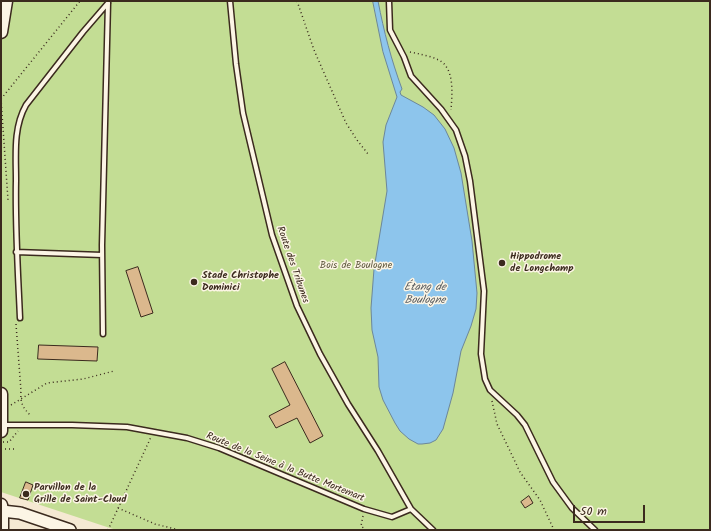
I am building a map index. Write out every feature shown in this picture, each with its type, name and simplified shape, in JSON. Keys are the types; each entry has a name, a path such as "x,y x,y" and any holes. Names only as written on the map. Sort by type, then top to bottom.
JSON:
{"main road":[{"path":"1,32 6,1"},
{"path":"1,394 1,431"},
{"path":"2,530 1,510 20,513 70,530"}],"lane":[{"name":"Route des Tribunes","path":"230,1 236,64 243,113 272,235 297,306 320,354 348,404 378,451 411,509"},
{"path":"389,1 390,30 411,76 450,121 456,130 463,149 470,181 484,291 481,354 485,379 490,390 517,415 525,425 553,482 572,508 595,530"},
{"path":"20,318 16,252 16,160 20,115 26,105 83,32 109,2"},
{"path":"103,334 102,255 109,2"},
{"path":"16,252 102,255"},
{"name":"Route de la Seine à la Butte Mortemart","path":"1,426 72,424 127,427 154,431 187,438 219,448 364,509 392,517 411,509"},
{"path":"411,509 433,530"}],"path":[{"path":"1,99 80,1"},
{"path":"297,1 314,50 346,123 368,154"},
{"path":"400,50 428,56 444,64 450,74 452,94 450,121"},
{"path":"2,411 20,398 47,383 84,379 114,371"},
{"path":"490,390 497,424 520,472 540,500 554,530"},
{"path":"1,442 9,442 24,425"},
{"path":"108,530 154,431"},
{"path":"1,449 14,449"},
{"path":"118,508 156,524 179,530"},
{"path":"364,509 361,526 366,530"}],"green space":[{"name":"Bois de Boulogne","path":"1,1 710,1 710,530 116,530 1,492"}],"water":[{"name":"Étang de Boulogne","path":"373,1 378,1 394,67 402,89 400,92 401,95 434,115 445,129 454,148 461,173 472,241 477,293 476,309 461,351 453,393 443,429 436,440 430,443 422,444 418,444 409,439 400,431 383,400 379,387 378,357 372,330 371,308 374,269 387,191 383,142 386,125 397,97 383,52"}],"building":[{"path":"138,267 153,313 141,317 126,271"},
{"path":"39,345 98,347 97,361 38,359"},
{"path":"285,362 323,436 310,443 297,418 276,428 269,416 290,405 272,369"},
{"name":"Parvillon de la Grille de Saint-Cloud","path":"26,482 33,485 28,500 20,498"},
{"path":"529,496 533,503 525,508 521,502"}],"place":[{"name":"Hippodrome de Longchamp","path":"502,263"},
{"name":"Stade Christophe Dominici","path":"194,282"},
{"name":"Parvillon de la Grille de Saint-Cloud","path":"26,494"}]}
